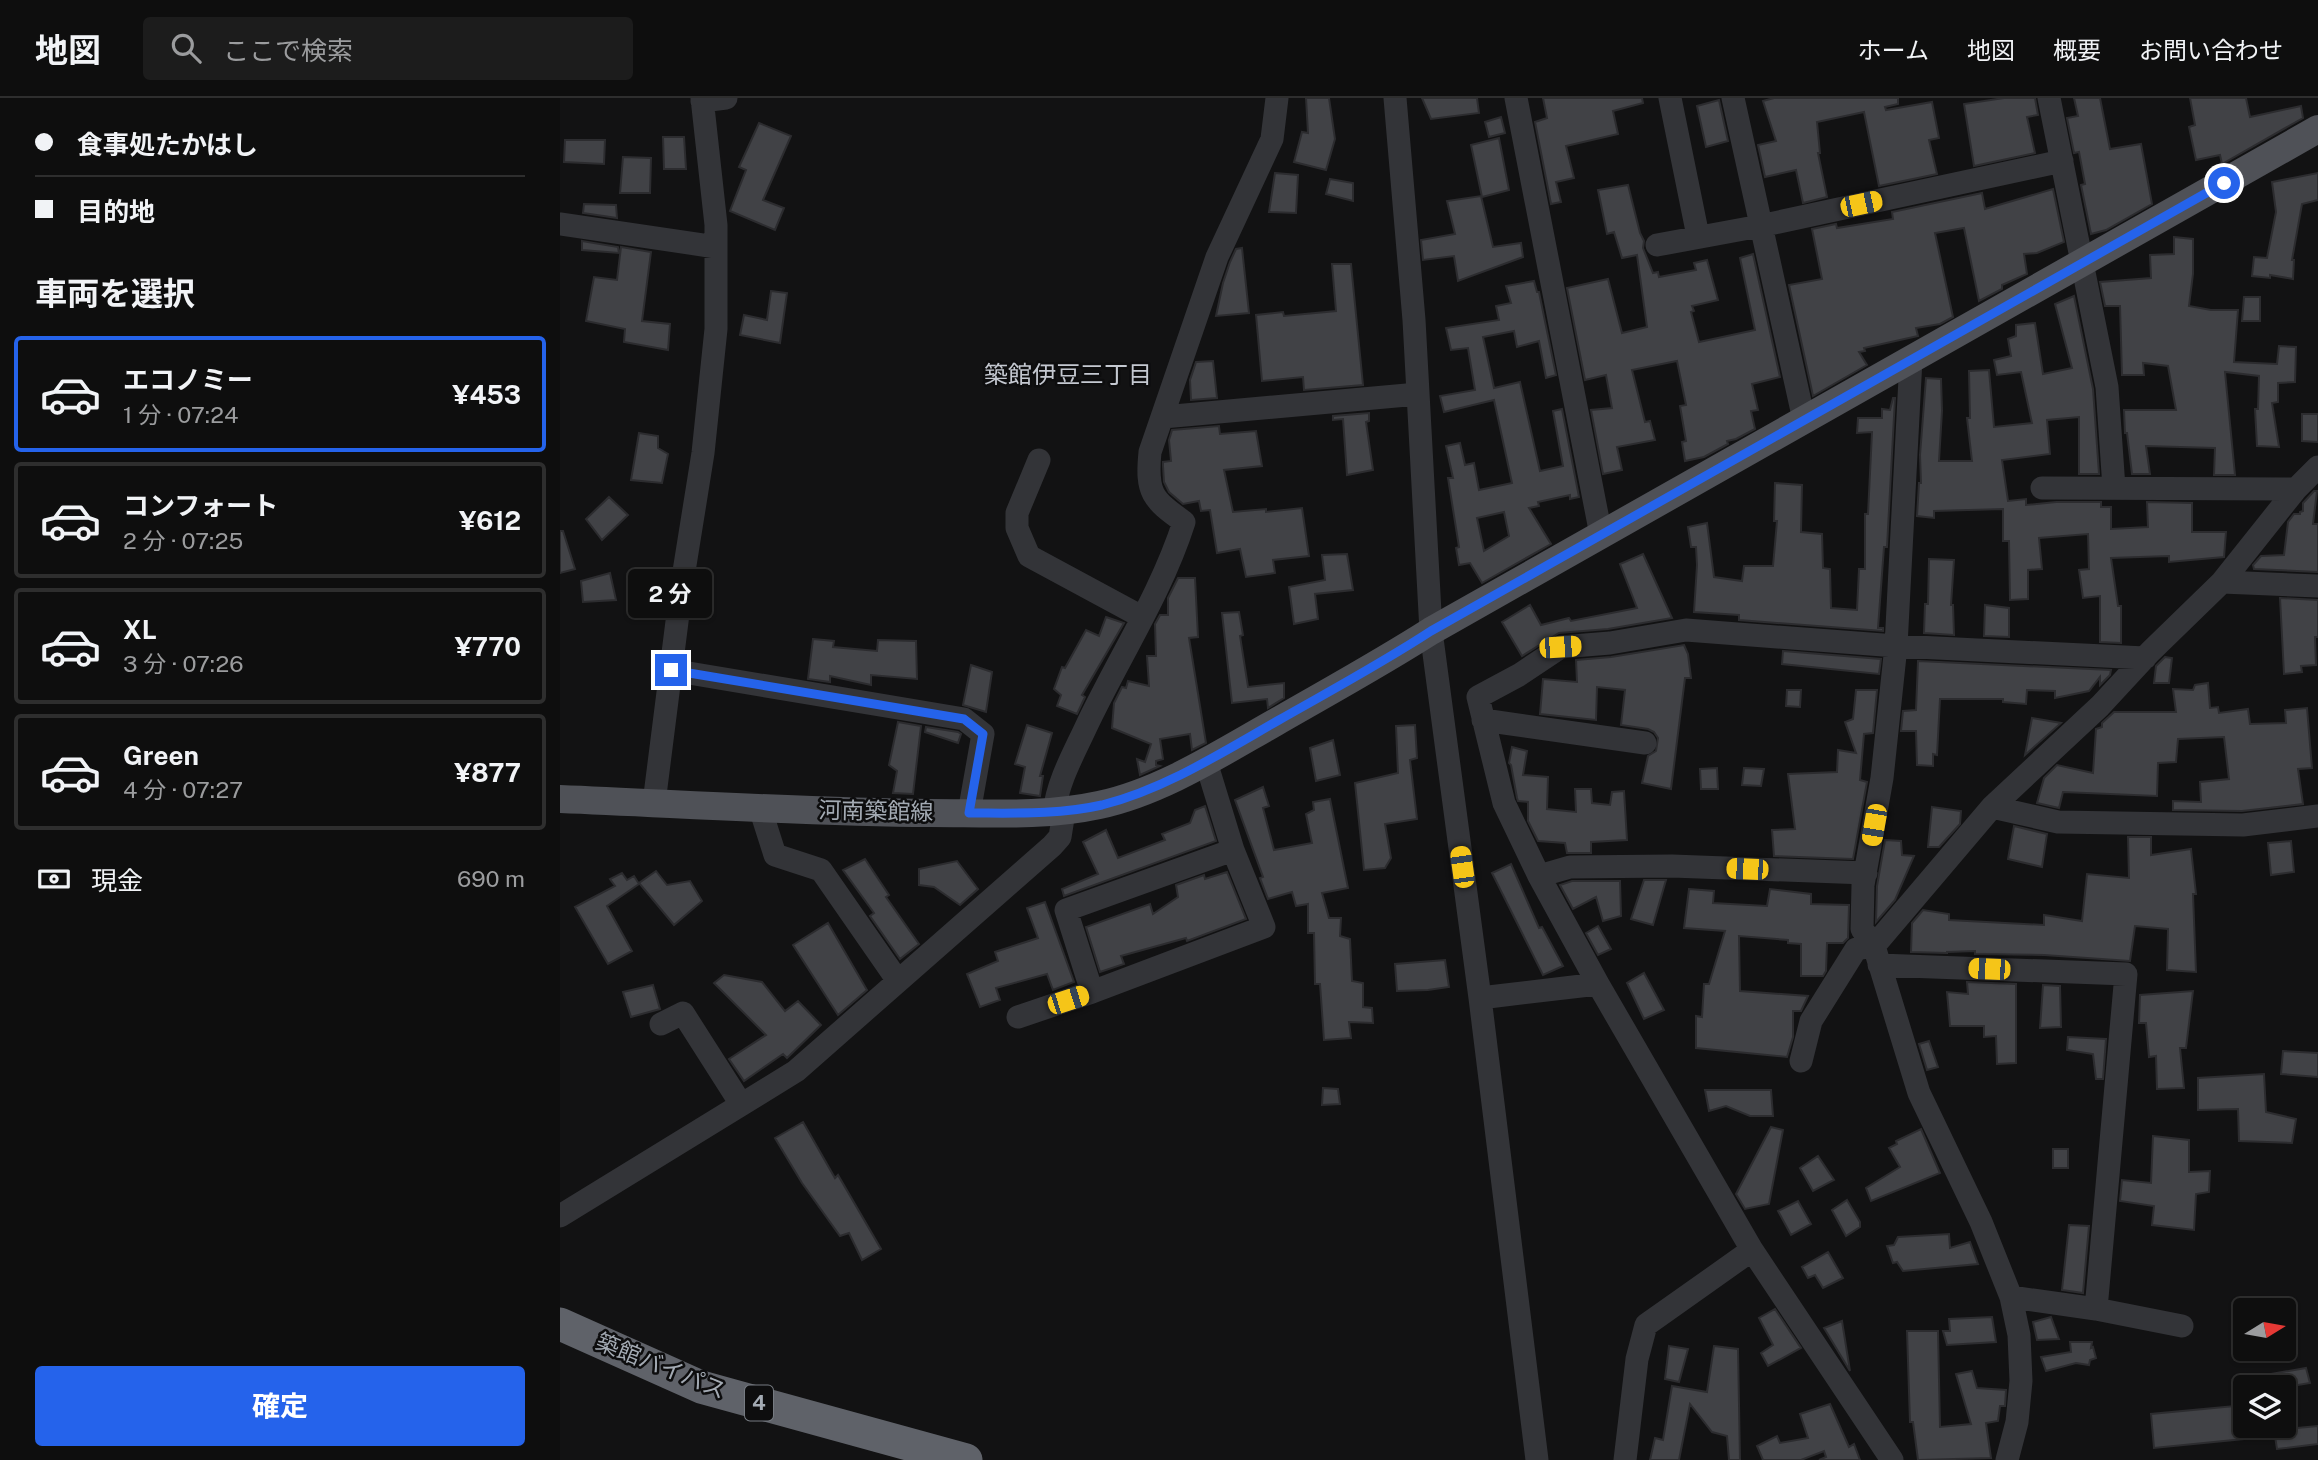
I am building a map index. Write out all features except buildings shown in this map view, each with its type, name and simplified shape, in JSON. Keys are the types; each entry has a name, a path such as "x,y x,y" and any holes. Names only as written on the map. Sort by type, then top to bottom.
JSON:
{"highway":[{"name":"築館バイパス","path":"560,1324 701,1387 966,1460"}],"main road":[{"name":"河南築館線","path":"560,799 866,812 969,813 1059,812 1101,805 1133,795 1206,762 1431,631 1910,359 2084,264 2318,129"}],"street":[{"path":"654,803 681,590 703,453 716,328 716,225 702,99 726,98"},
{"path":"560,1216 796,1071 1060,837 1057,788 1142,617 1184,523 1158,503 1148,479 1150,452 1217,257 1272,139 1277,98"},
{"path":"1395,98 1414,320 1431,631 1537,1460"},
{"path":"1516,98 1601,535"},
{"path":"1670,98 1698,236"},
{"path":"1733,98 1804,420"},
{"path":"2049,98 2107,387 2114,488"},
{"path":"1657,245 1760,226 2062,161"},
{"path":"560,224 716,247"},
{"path":"1910,359 1896,646 1881,778 1866,873 1862,929 1876,956 1919,1093 1981,1222 2011,1297 2019,1335 2021,1381 2017,1422 2007,1460"},
{"path":"1163,417 1418,394"},
{"path":"1039,460 1017,513 1017,528 1029,556 1142,617"},
{"path":"1876,956 1992,807 2100,706 2222,582 2318,467"},
{"path":"2042,488 2297,489"},
{"path":"2222,582 2318,586"},
{"path":"1892,1460 1752,1251 1539,876 1504,803 1478,697 1519,675 1560,647 1610,643 1686,630 1896,646 2145,658"},
{"path":"671,670 964,719 983,734 969,813"},
{"path":"1483,720 1645,743"},
{"path":"1018,1017 1264,927 1233,850 1206,762"},
{"path":"1992,807 2058,822 2243,825 2318,816"},
{"path":"760,808 775,855 821,870 898,981"},
{"path":"1092,992 1066,910 1233,850"},
{"path":"1539,876 1570,867 1672,866 1866,873"},
{"path":"1801,1061 1811,1021 1856,949 1876,956 2126,974 2096,1309"},
{"path":"1480,998 1598,984"},
{"path":"661,1024 683,1013 741,1104"},
{"path":"1625,1460 1637,1359 1646,1325 1752,1251"},
{"path":"2011,1297 2096,1309 2182,1326"}],"district":[{"name":"築館伊豆三丁目","path":"1068,375"}],"route":[{"path":"671,670 964,719 983,734 969,813 1064,812 1133,795 1206,762 1431,631 2224,183"}]}
